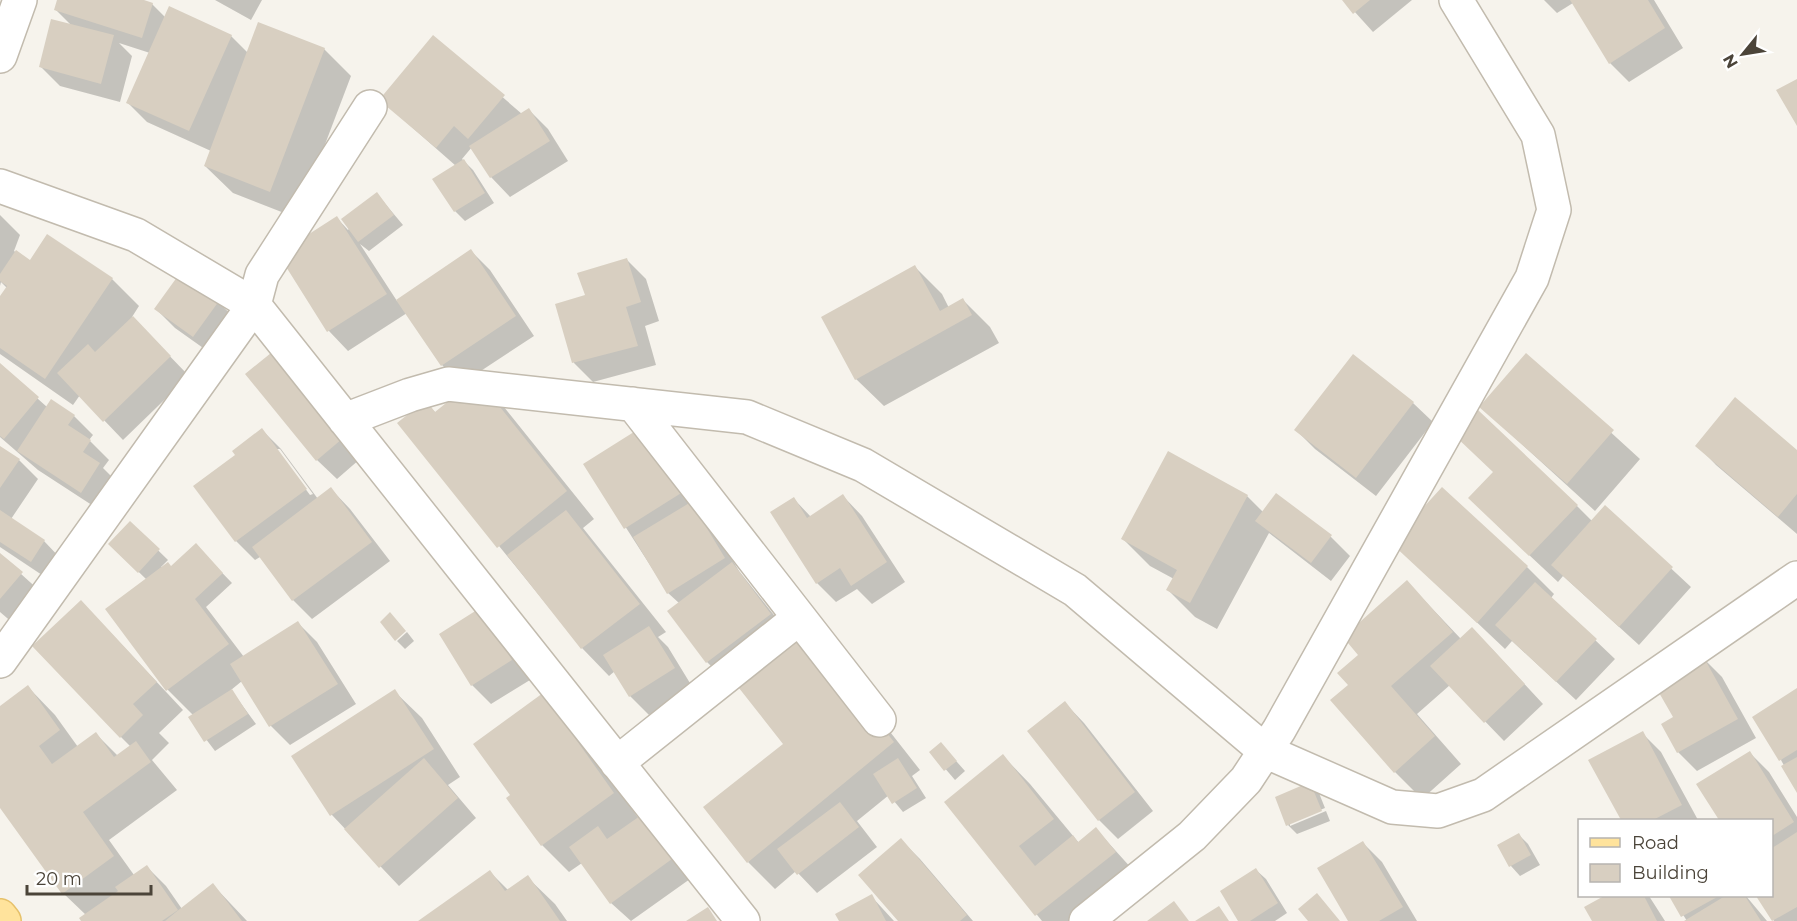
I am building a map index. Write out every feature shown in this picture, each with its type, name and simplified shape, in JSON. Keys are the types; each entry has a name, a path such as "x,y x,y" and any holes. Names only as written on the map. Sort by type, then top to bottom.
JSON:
{"main road":[{"path":"0,916 4,921"}],"street":[{"path":"0,56 20,0"},
{"path":"1086,921 1192,836 1246,780 1265,751 1532,278 1554,210 1538,135 1456,0"},
{"path":"0,661 254,305 262,275 370,107"},
{"path":"0,186 136,235 254,305 743,921"},
{"path":"345,420 410,394 448,384 747,417 863,465 1075,590 1265,751 1392,807 1438,811 1483,795 1797,579"},
{"path":"633,404 879,720"},
{"path":"617,763 799,618"}],"building":[{"path":"57,0 144,0 153,3 142,38 54,10"},
{"path":"1342,0 1370,0 1353,14"},
{"path":"1570,0 1648,0 1665,28 1609,64"},
{"path":"169,6 232,35 189,131 126,103"},
{"path":"51,19 114,35 101,84 39,67"},
{"path":"258,22 325,48 270,192 204,166"},
{"path":"433,35 505,95 468,139 454,126 436,148 379,100"},
{"path":"1797,79 1797,126 1776,90"},
{"path":"529,108 550,141 490,178 469,146"},
{"path":"464,159 485,193 454,212 432,179"},
{"path":"377,192 394,215 358,242 341,219"},
{"path":"337,216 387,294 327,332 278,254"},
{"path":"47,234 113,278 45,379 0,348 0,296 7,286 0,281 0,274 16,250 30,260"},
{"path":"471,249 516,316 441,366 396,300"},
{"path":"627,258 641,302 626,307 638,346 572,363 555,304 585,295 577,273"},
{"path":"915,265 940,311 963,298 972,315 855,380 821,317"},
{"path":"180,273 219,301 193,337 154,309"},
{"path":"133,316 171,356 103,422 57,373 88,344 95,352"},
{"path":"271,353 342,439 316,461 245,374"},
{"path":"1526,353 1614,430 1567,484 1479,407"},
{"path":"1353,354 1414,402 1356,478 1294,430"},
{"path":"0,363 39,397 4,439 0,436"},
{"path":"477,378 567,491 497,548 397,423 426,400 435,412"},
{"path":"1735,397 1797,450 1797,494 1778,517 1695,446"},
{"path":"51,399 75,415 68,425 91,440 83,452 100,463 81,493 17,451"},
{"path":"1478,410 1578,505 1529,556 1468,498 1493,472 1454,435"},
{"path":"645,425 686,490 624,529 583,464"},
{"path":"262,428 307,489 235,542 193,486 235,455 232,451"},
{"path":"0,446 20,459 0,488"},
{"path":"1168,451 1248,495 1190,603 1166,590 1177,570 1121,539"},
{"path":"331,487 372,542 292,601 252,547"},
{"path":"1442,487 1528,566 1477,623 1391,543"},
{"path":"1276,493 1332,535 1311,563 1255,521"},
{"path":"843,494 887,562 851,586 840,568 816,584 770,512 794,497 807,518"},
{"path":"691,502 725,558 667,594 633,537"},
{"path":"1605,505 1673,567 1619,627 1551,565"},
{"path":"0,510 45,540 31,562 0,542"},
{"path":"566,510 640,604 581,649 507,555"},
{"path":"130,521 160,549 138,573 108,544"},
{"path":"196,543 223,573 195,599 229,644 166,691 105,609 168,562 171,566"},
{"path":"0,553 23,572 0,599"},
{"path":"732,562 771,614 706,663 667,611"},
{"path":"1407,580 1453,632 1391,686 1435,736 1394,773 1330,700 1348,685 1337,673 1358,655 1343,637"},
{"path":"1535,582 1597,639 1556,682 1495,625"},
{"path":"81,600 157,682 133,704 143,715 120,738 32,646"},
{"path":"480,608 512,660 471,686 439,634"},
{"path":"390,612 406,631 395,641 380,622"},
{"path":"298,621 338,684 269,727 230,664"},
{"path":"649,626 675,668 629,697 603,655"},
{"path":"1472,627 1525,684 1484,723 1430,666"},
{"path":"793,636 849,685 894,742 747,863 703,807 783,744 735,683"},
{"path":"1703,656 1738,719 1677,753 1661,724 1673,717 1654,684"},
{"path":"28,685 60,730 39,746 52,764 96,732 114,757 136,741 151,762 83,812 114,856 62,894 0,808 0,706"},
{"path":"1797,688 1797,750 1779,761 1752,717"},
{"path":"232,689 248,714 204,742 188,717"},
{"path":"395,689 434,749 330,816 291,756"},
{"path":"543,693 614,793 541,846 506,798 510,795 473,744"},
{"path":"1065,701 1135,792 1098,821 1027,731"},
{"path":"1643,731 1682,805 1655,819 1620,819 1588,760"},
{"path":"941,742 957,761 944,771 929,752"},
{"path":"1750,751 1794,822 1773,835 1773,819 1718,819 1696,784"},
{"path":"1003,754 1054,819 1019,846 1035,866 1073,835 1078,842 1096,827 1116,852 1035,916 944,802"},
{"path":"1797,757 1797,793 1781,766"},
{"path":"424,758 458,798 379,868 344,829"},
{"path":"898,758 917,788 892,804 873,774"},
{"path":"1310,782 1322,811 1286,826 1275,797"},
{"path":"840,802 859,827 797,875 777,849"},
{"path":"640,816 672,859 610,904 569,847 598,826 607,839"},
{"path":"1797,832 1797,907 1772,921 1757,897 1773,897 1773,847"},
{"path":"1519,833 1531,855 1509,867 1497,845"},
{"path":"901,838 967,915 960,921 898,921 858,875"},
{"path":"1363,841 1403,907 1379,921 1348,921 1317,868"},
{"path":"147,865 178,910 162,921 81,921 79,918 118,891 115,887"},
{"path":"1256,868 1278,903 1250,921 1238,921 1220,891"},
{"path":"490,870 505,891 528,875 560,921 418,921"},
{"path":"213,883 242,921 165,921 176,912"},
{"path":"1317,893 1340,921 1308,921 1298,909"},
{"path":"872,894 886,921 839,921 835,914"},
{"path":"1602,897 1645,897 1657,921 1592,921 1584,907"},
{"path":"1670,897 1717,897 1681,917"},
{"path":"1723,897 1746,897 1761,921 1684,921"},
{"path":"1174,901 1189,921 1147,921"},
{"path":"1219,906 1229,921 1195,921"},
{"path":"708,907 717,921 686,921"}]}
